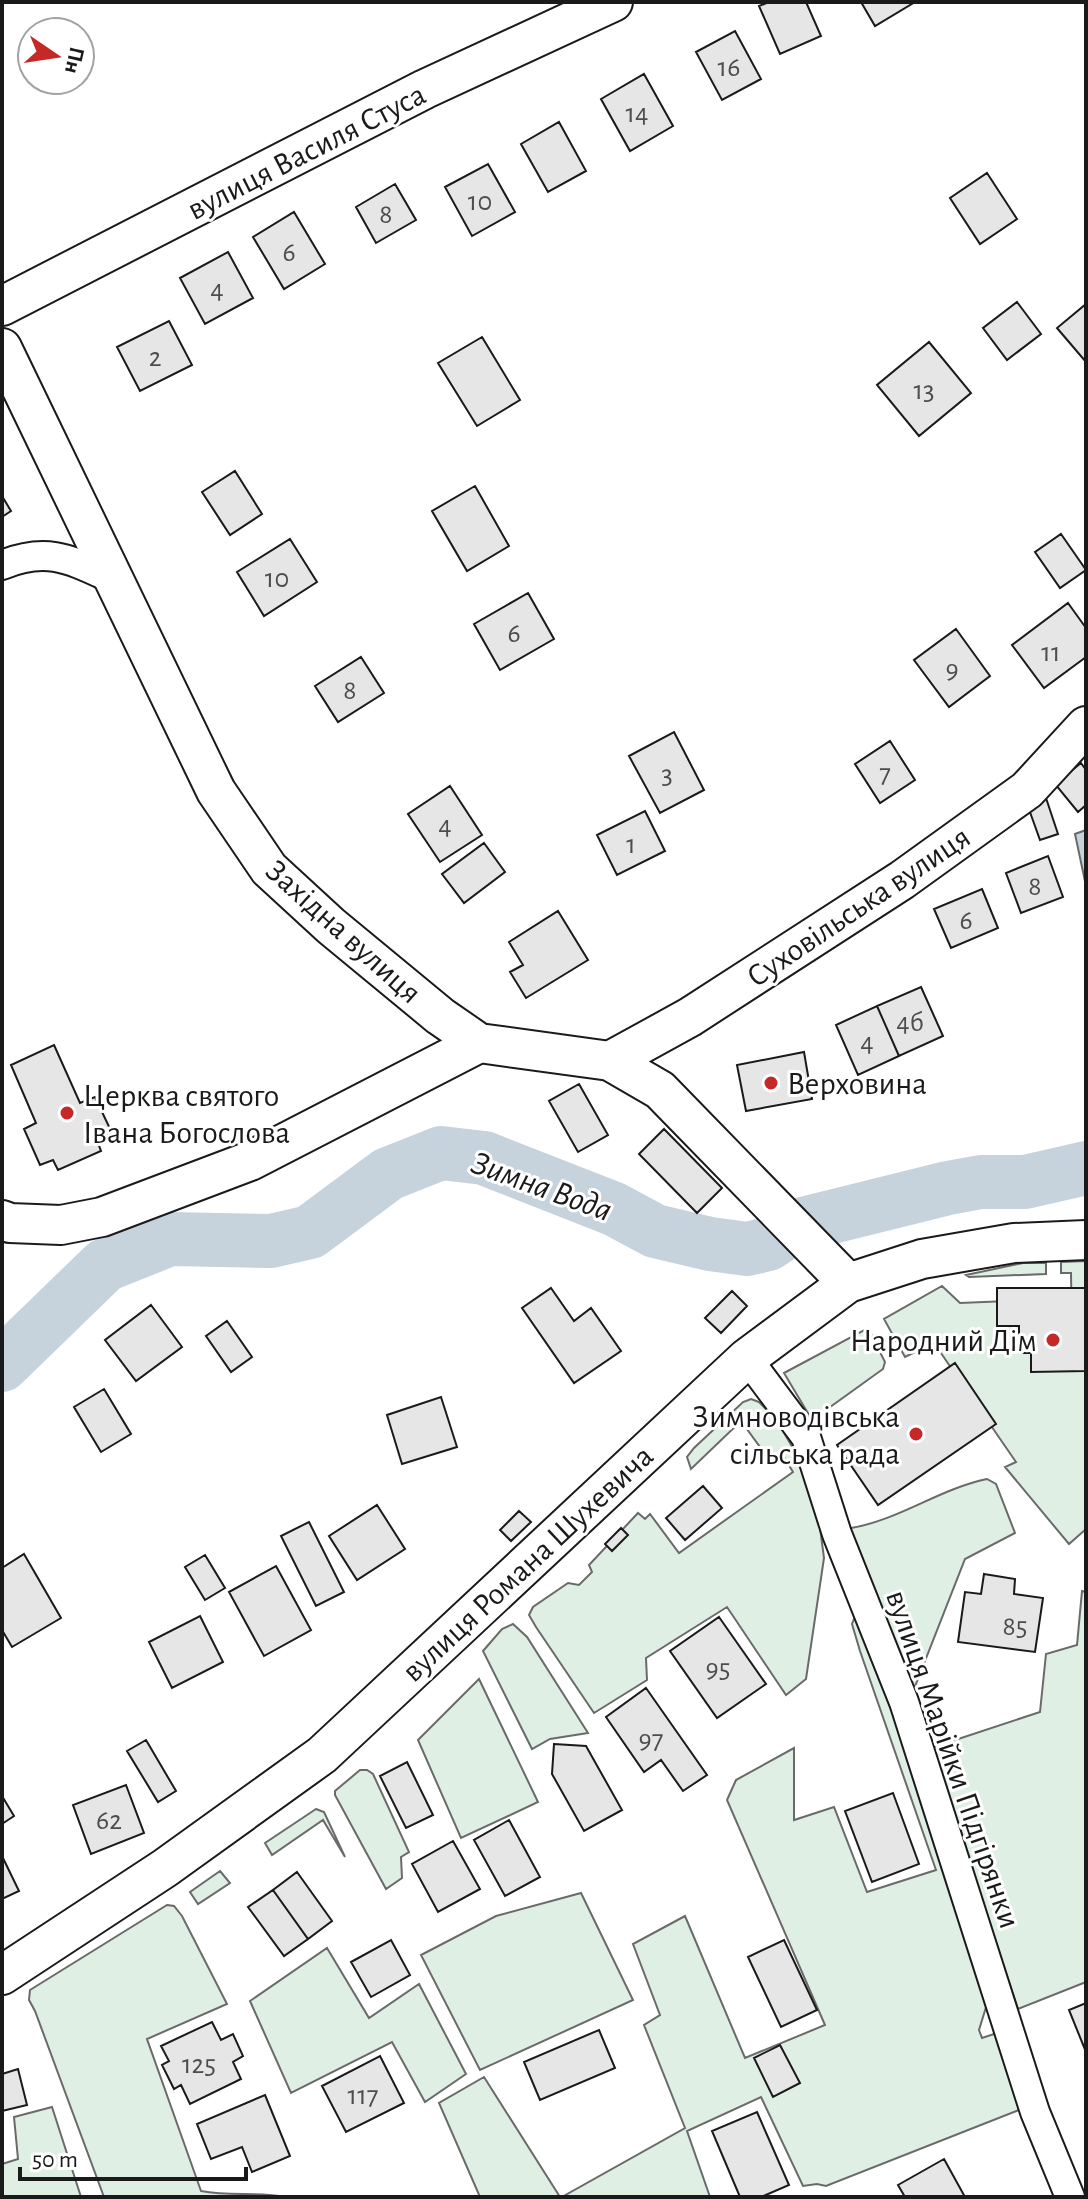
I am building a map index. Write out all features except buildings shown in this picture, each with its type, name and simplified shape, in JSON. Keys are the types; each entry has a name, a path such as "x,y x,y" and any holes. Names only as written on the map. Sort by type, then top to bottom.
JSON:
{"street":[{"name":"вулиця Василя Стуса","path":"2,306 425,89 613,2"},
{"name":"Західна вулиця","path":"2,348 216,791 269,869 331,926 427,1006 479,1043 610,1061 660,1090 848,1283"},
{"path":"2,565 24,556 49,555 70,560 113,579"},
{"name":"Суховільська вулиця","path":"610,1061 690,1017 902,880 1027,790 1086,726"},
{"path":"2,1220 61,1225 102,1217 250,1161 479,1043"},
{"name":"вулиця Романа Шухевича","path":"2,1975 165,1868 322,1755 747,1358 848,1283 922,1259 1014,1243 1086,1240"},
{"name":"вулиця Марійки Підгірянки","path":"747,1358 806,1437 837,1534 904,1702 1035,2112 1070,2197"}],"green space":[{"path":"1086,1261 1086,1529 1069,1544 1005,1467 1016,1462 934,1343 905,1357 884,1319 942,1286 960,1303 1008,1301 1072,1337 1071,1273 1061,1273 1061,1262"},
{"path":"1023,1263 1046,1263 1046,1274 966,1275"},
{"path":"868,1328 885,1362 883,1369 812,1420 784,1373"},
{"path":"751,1399 759,1402 776,1419 794,1450 817,1505 824,1558 806,1679 786,1695 727,1607 646,1658 647,1680 594,1713 529,1615 533,1607 568,1583 579,1585 592,1572 589,1565 638,1513 645,1519 650,1514 679,1553 793,1472 782,1454 771,1462 741,1421 691,1469 687,1457 694,1448 743,1402"},
{"path":"987,1479 996,1484 1015,1533 965,1559 912,1694 850,1544 851,1528 886,1518"},
{"path":"1082,1591 1086,1592 1086,1982 1018,2009 931,1748 1040,1712 1046,1654 1077,1645"},
{"path":"856,1614 892,1709 987,2004 979,2030 982,2038 997,2033 1024,2108 826,2186 803,2186 761,2097 687,2131 710,2197 562,2197 685,2128 644,2025 660,2015 633,1944 685,1916 745,2058 825,2025 727,1800 736,1780 794,1748 794,1820 834,1807 867,1892 936,1870 860,1651 852,1624"},
{"path":"513,1624 527,1637 588,1733 550,1739 532,1749 483,1651 502,1629"},
{"path":"479,1679 538,1802 461,1838 418,1740"},
{"path":"360,1770 373,1774 409,1852 401,1857 402,1878 386,1889 335,1795 335,1791"},
{"path":"316,1809 324,1812 345,1857 323,1820 272,1855 265,1843"},
{"path":"220,1871 230,1883 198,1904 190,1892"},
{"path":"581,1893 633,2000 480,2070 421,1955 496,1916"},
{"path":"167,1905 174,1906 182,1916 227,2004 147,2039 201,2191 286,2197 104,2197 29,2000 30,1990"},
{"path":"327,1948 369,2018 419,1984 466,2074 425,2102 392,2042 291,2093 250,2001"},
{"path":"484,2077 560,2197 480,2197 439,2103"},
{"path":"52,2107 81,2197 2,2197 2,2164 18,2159 14,2117"}],"shaded area":[{"path":"1086,830 1086,886 1075,834"}],"waterway":[{"name":"Зимна Вода","path":"2,1365 105,1265 170,1239 271,1241 310,1232 388,1174 441,1153 484,1158 614,1209 655,1231 747,1249 768,1244 795,1226 948,1188 981,1182 1025,1182 1086,1168"}],"place":[{"name":"Верховина","path":"771,1083"},
{"name":"Церква святого Івана Богослова","path":"67,1113"},
{"name":"Народний Дім","path":"1053,1340"},
{"name":"Зимноводівська сільська рада","path":"916,1434"}]}
